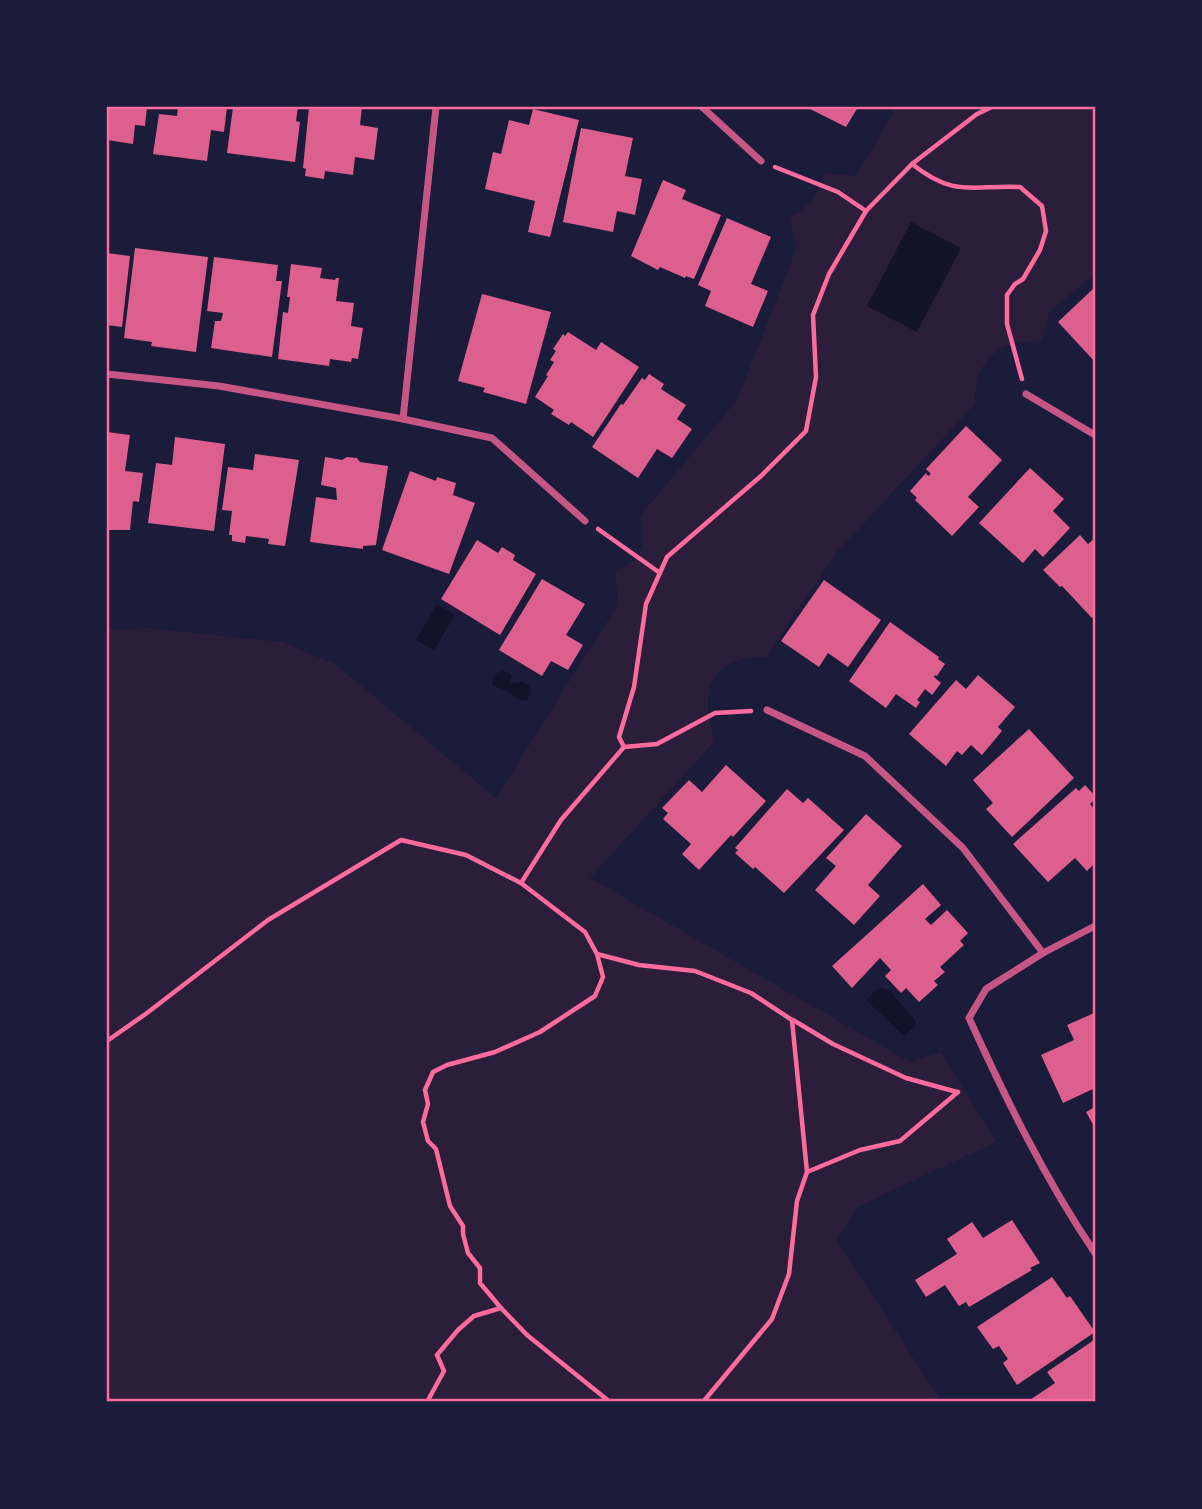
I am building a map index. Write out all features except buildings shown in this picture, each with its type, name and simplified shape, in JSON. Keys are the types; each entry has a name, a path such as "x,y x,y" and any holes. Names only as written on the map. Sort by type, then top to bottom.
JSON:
{"street":[{"path":"403,419 436,107"},
{"path":"702,107 761,162"},
{"path":"107,374 219,386 492,438 585,521"},
{"path":"1026,394 1095,435"},
{"path":"767,710 865,756 963,848 1043,953"},
{"path":"1095,926 1043,953 986,989 969,1018 1011,1109 1076,1225 1095,1253"}],"path":[{"path":"624,747 620,737 634,687 646,604 667,557 761,476 806,431 816,377 813,315 829,274 866,211 912,164 977,114 992,107"},
{"path":"761,162 838,192 866,211"},
{"path":"912,164 937,182 964,189 1020,187 1042,206 1046,231 1040,250 1023,279 1015,284 1007,295 1007,324 1026,394"},
{"path":"585,521 660,573"},
{"path":"521,883 561,820 624,747 657,744 715,713 767,710"},
{"path":"107,1041 268,920 401,840 466,855 521,883 585,932 597,954 603,977 595,996 540,1032 433,1072 425,1090 428,1104 423,1122 428,1141 436,1149 450,1206 463,1226 468,1252 480,1268 481,1283 527,1335 610,1402"},
{"path":"597,954 639,965 695,971 751,993 834,1044 906,1078 958,1092 900,1141 860,1150 807,1172"},
{"path":"703,1402 772,1319 789,1273 797,1200 807,1172 793,1020"},
{"path":"428,1402 444,1371 437,1355 474,1316 501,1308"}],"shaded area":[{"path":"896,107 1095,107 1095,274 1050,311 1041,341 1026,341 1001,348 984,364 976,389 975,404 838,551 766,657 747,658 720,670 709,693 708,707 715,741 590,878 910,1062 941,1052 996,1142 857,1207 837,1241 942,1402 107,1402 107,630 148,628 282,642 335,664 496,798 618,604 615,570 633,562 641,550 643,534 640,516 737,400 797,247 789,217 813,200 825,173 856,176"},
{"path":"911,222 961,248 917,332 867,306"},
{"path":"437,604 455,615 434,650 416,640"},
{"path":"503,670 511,675 510,682 518,684 521,681 529,686 531,692 527,700 522,701 503,689 492,686 494,675"},
{"path":"877,989 890,991 916,1021 915,1026 904,1036 866,1000"}]}
